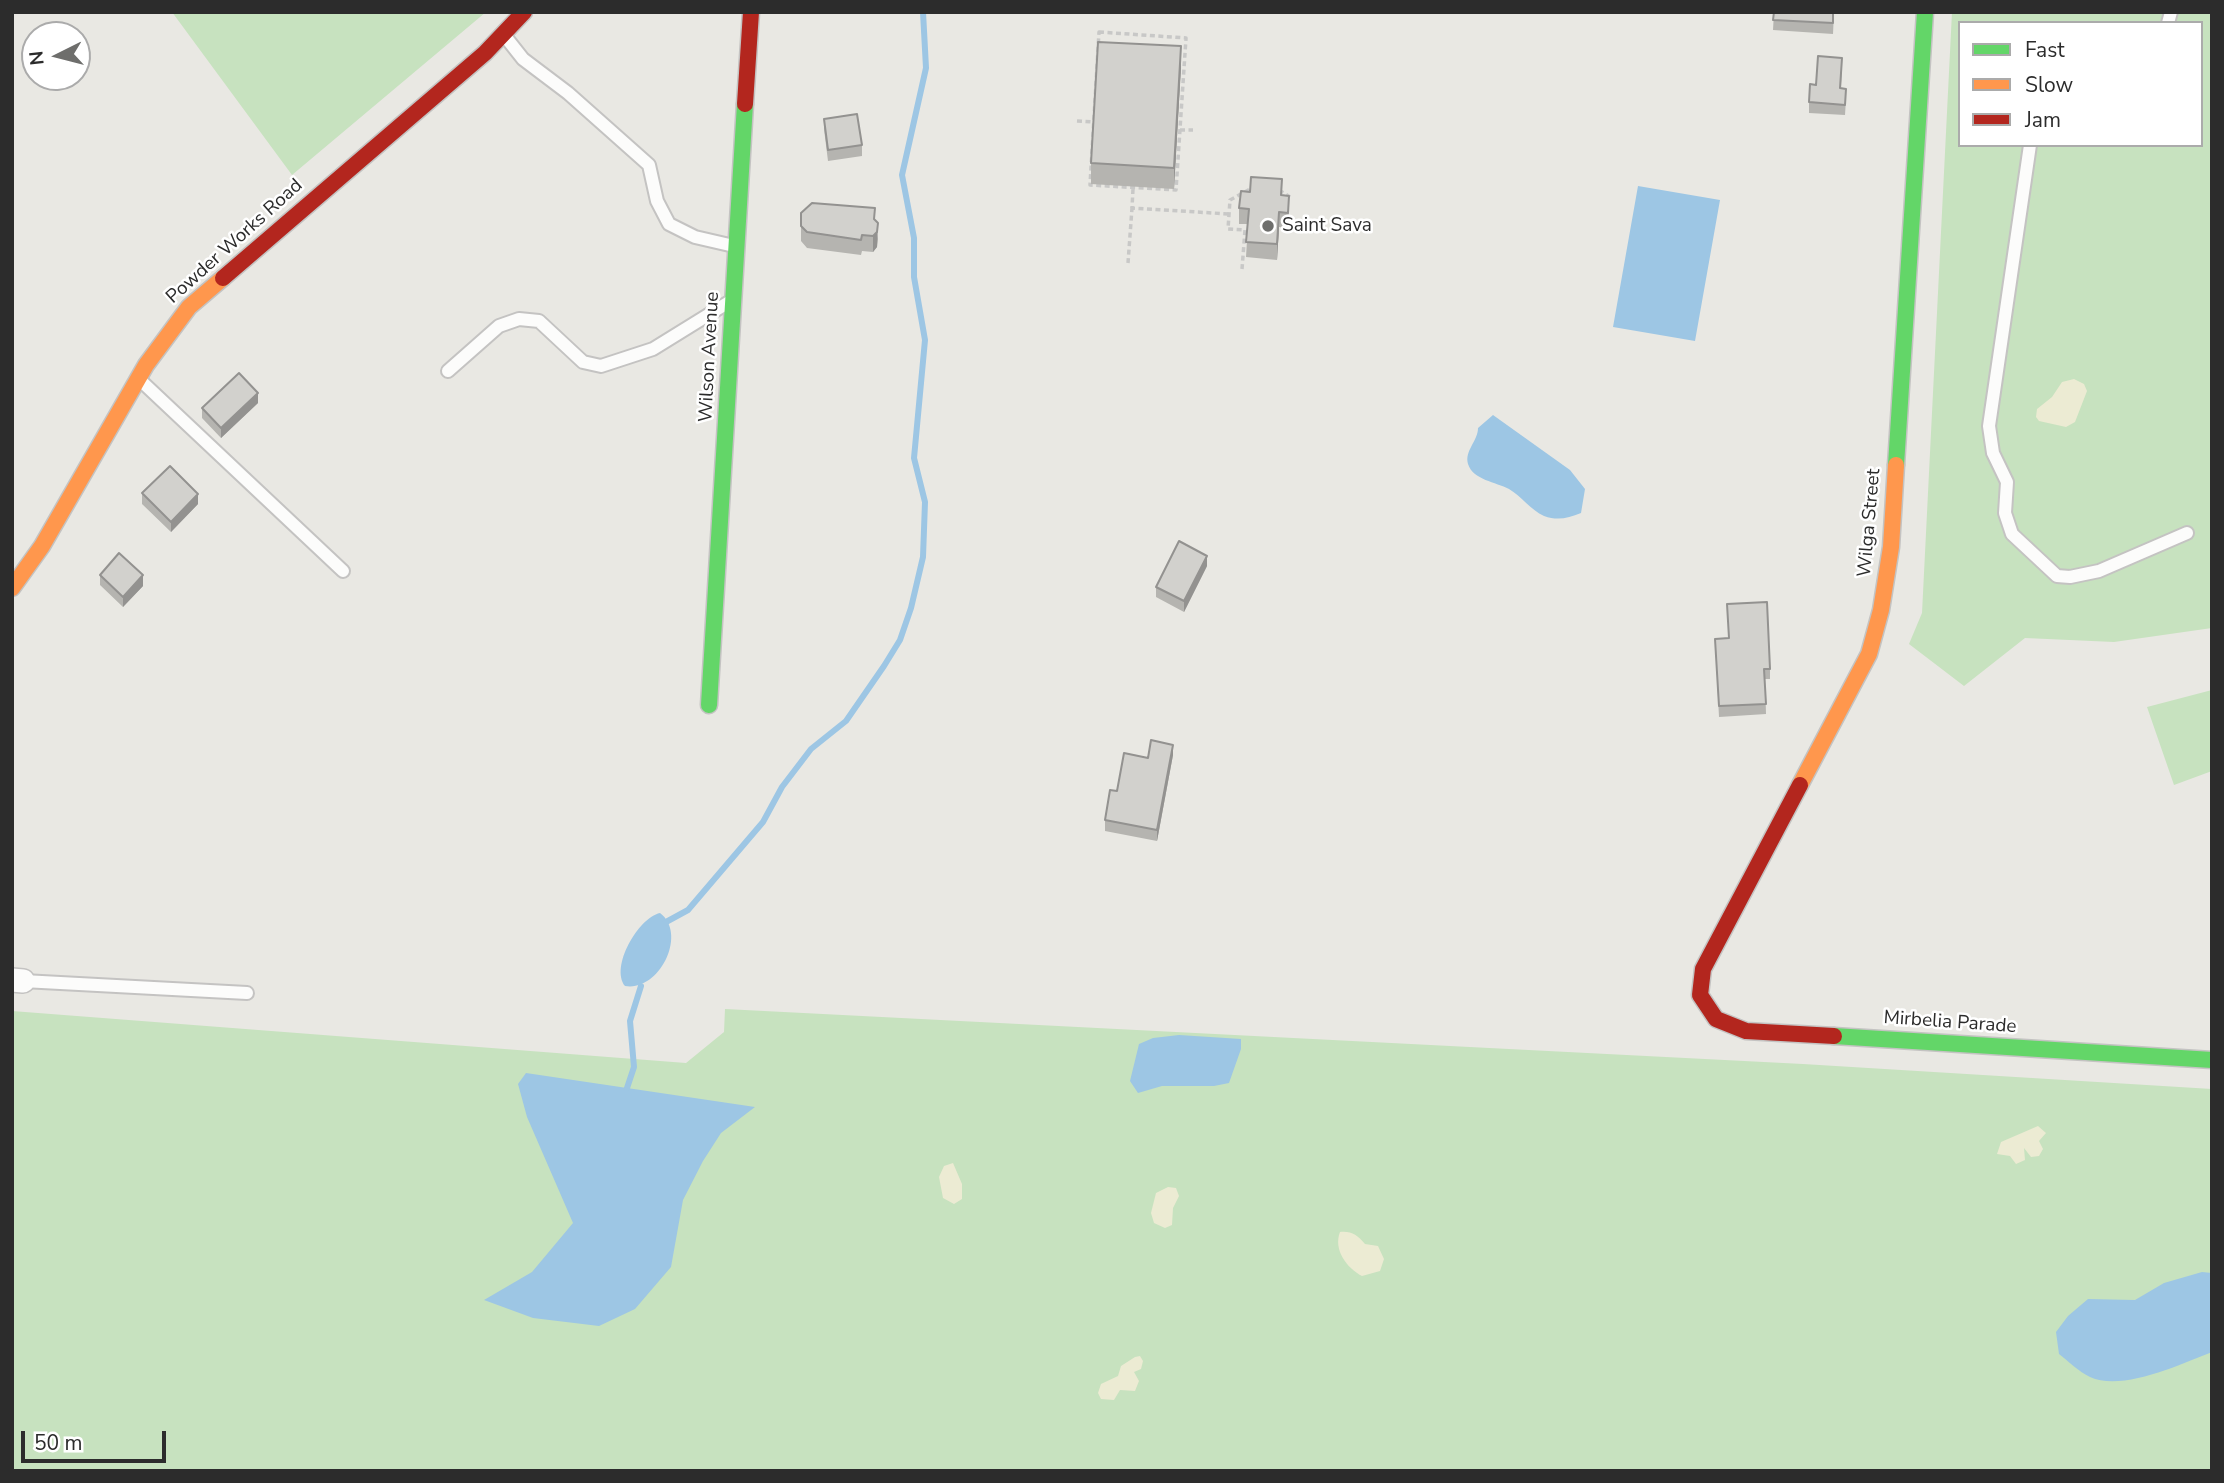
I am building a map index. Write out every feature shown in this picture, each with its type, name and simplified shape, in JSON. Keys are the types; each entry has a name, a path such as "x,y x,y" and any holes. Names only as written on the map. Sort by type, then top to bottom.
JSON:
{"street":[{"name":"Powder Works Road","path":"12,588 42,546 138,378 189,307 503,34 524,12"},
{"name":"Wilson Avenue","path":"709,705 751,12"},
{"name":"Wilga Street","path":"1700,995 1703,969 1869,654 1881,610 1891,547 1925,12"},
{"name":"Mirbelia Parade","path":"1700,995 1716,1019 1746,1031 2212,1060"}],"lane":[{"path":"503,34 523,59 568,93 649,165 657,201 668,224 695,237 729,243 737,248"},
{"path":"2031,147 1989,426 1993,453 2007,482 2007,523 2011,534 2048,571 2070,577 2099,571 2187,533"},
{"path":"448,371 499,326 519,319 539,321 583,362 601,366 653,349 734,299"},
{"path":"138,378 343,571"},
{"path":"17,981 247,993"}],"path":[{"path":"1100,32 1186,38 1180,130 1176,190 1090,185 1100,32"},
{"path":"1077,121 1094,122"},
{"path":"1180,130 1193,130"},
{"path":"1242,269 1245,230 1228,229 1230,200 1261,184"},
{"path":"1270,185 1290,197"},
{"path":"1128,263 1133,188"},
{"path":"1132,208 1229,214"}],"green space":[{"path":"172,12 486,12 292,175"},
{"path":"1952,12 2212,12 2212,628 2114,642 2025,638 1964,686 1909,644 1922,613"},
{"path":"2212,690 2212,771 2174,785 2147,707"},
{"path":"725,1009 1803,1064 2212,1089 2212,1471 12,1471 12,1011 686,1063 724,1032"}],"sand":[{"path":"2074,379 2084,384 2087,391 2075,422 2066,427 2039,421 2036,417 2037,409 2052,397 2062,382"},
{"path":"2038,1126 2046,1133 2039,1141 2043,1149 2039,1156 2031,1157 2024,1148 2025,1160 2016,1164 2010,1156 1997,1154 2001,1142"},
{"path":"953,1163 962,1184 962,1199 954,1204 943,1198 939,1177 944,1166"},
{"path":"1168,1187 1176,1188 1179,1196 1173,1208 1172,1225 1165,1228 1154,1223 1151,1213 1156,1193"},
{"path":"1340,1232 1351,1233 1365,1244 1378,1246 1384,1259 1380,1271 1362,1276 1351,1268 1340,1252"},
{"path":"1140,1356 1143,1361 1141,1369 1134,1372 1139,1381 1135,1391 1120,1390 1114,1400 1101,1399 1098,1393 1101,1384 1118,1376 1121,1366"}],"water":[{"path":"1638,186 1720,200 1695,341 1613,327"},
{"path":"1493,415 1570,470 1585,489 1581,513 1563,518 1544,516 1509,489 1475,474 1468,464 1468,455 1478,428"},
{"path":"660,913 668,922 671,934 666,960 649,980 625,986 621,978 621,967 629,944 643,924"},
{"path":"1179,1035 1241,1039 1241,1049 1229,1083 1214,1086 1162,1086 1138,1093 1130,1081 1139,1044 1153,1038"},
{"path":"526,1073 755,1107 721,1133 703,1161 683,1200 671,1267 635,1309 599,1326 533,1318 484,1300 532,1272 573,1223 527,1117 518,1084"},
{"path":"2202,1272 2212,1273 2212,1352 2151,1375 2118,1381 2103,1381 2090,1377 2059,1354 2056,1332 2068,1316 2088,1299 2135,1300 2164,1283"}],"building":[{"path":"1774,12 1833,12 1833,23 1773,20"},
{"path":"1098,42 1181,46 1174,168 1091,163"},
{"path":"1818,56 1842,58 1840,88 1846,89 1845,105 1809,102 1810,84 1816,85"},
{"path":"857,114 862,145 828,150 824,119"},
{"name":"Saint Sava","path":"1251,177 1282,179 1281,195 1289,196 1288,213 1279,212 1277,244 1246,242 1249,209 1239,208 1241,191 1250,192"},
{"path":"812,203 875,208 877,232 873,236 862,235 861,240 807,232 801,226 801,213"},
{"path":"239,373 258,393 221,428 202,408"},
{"path":"170,466 198,494 171,522 142,493"},
{"path":"1179,541 1207,556 1184,601 1156,587"},
{"path":"119,553 143,575 123,597 100,575"},
{"path":"1767,602 1770,669 1764,669 1766,704 1719,706 1715,639 1729,638 1727,604"},
{"path":"1151,740 1173,745 1157,830 1105,820 1110,790 1117,791 1124,753 1148,758"}],"waterway":[{"path":"666,922 688,910 763,822 782,787 811,749 846,721 900,640 911,608 923,557 925,502 914,458 925,340 914,277 914,238 902,175 926,68 923,12"},
{"path":"627,1088 634,1067 630,1021 641,986"}],"traffic: fast":[{"path":"1896,465 1925,12"},
{"path":"709,705 745,104"},
{"path":"1834,1036 2212,1060"}],"traffic: slow":[{"path":"12,588 42,546 146,365 189,307 223,278"},
{"path":"1800,785 1869,654 1881,610 1891,547 1896,465"}],"traffic: jam":[{"path":"223,278 485,53 524,12"},
{"path":"745,104 751,12"},
{"path":"1800,785 1703,969 1700,995 1716,1019 1746,1031 1834,1036"}],"place":[{"name":"Saint Sava","path":"1268,226"}]}
